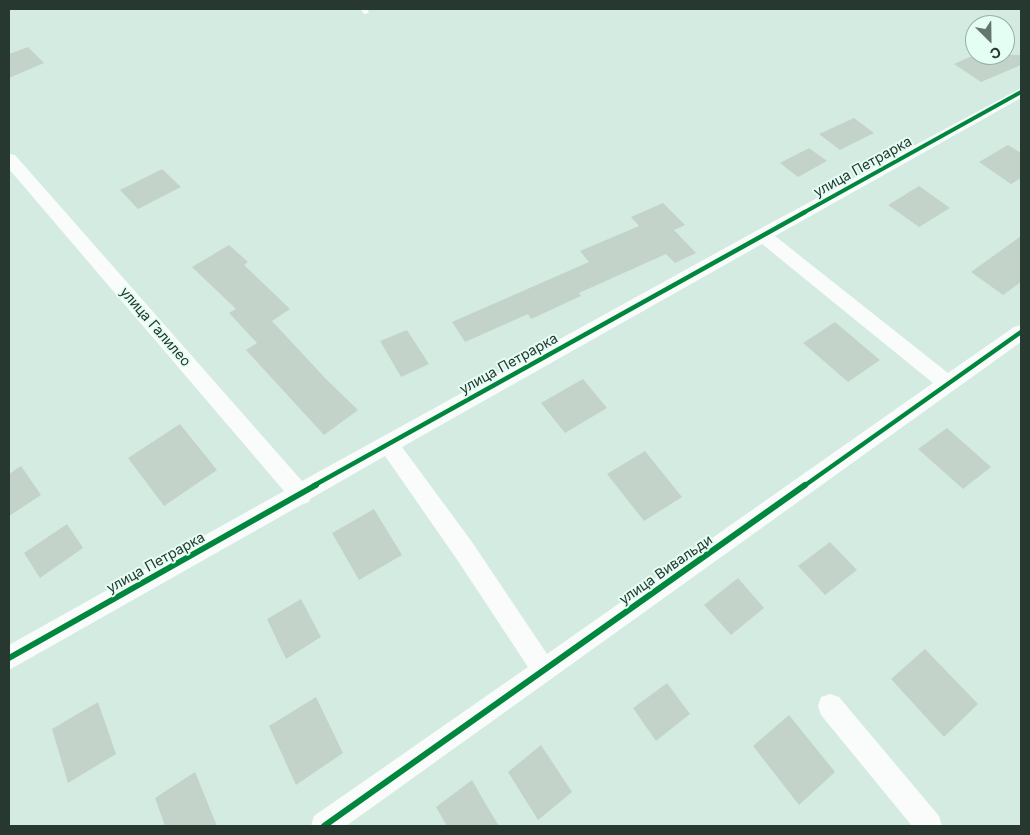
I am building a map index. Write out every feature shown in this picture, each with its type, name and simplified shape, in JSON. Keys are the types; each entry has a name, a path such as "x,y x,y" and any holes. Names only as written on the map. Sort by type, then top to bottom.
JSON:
{"street":[{"name":"улица Петрарка","path":"11,650 301,495 388,444 1021,92"},
{"name":"улица Галилео","path":"9,159 301,495"},
{"path":"762,235 948,384"},
{"name":"улица Вивальди","path":"324,826 1021,332"},
{"path":"388,444 464,550 544,670"},
{"path":"830,706 928,826"}],"building":[{"path":"28,47 44,63 9,78 9,54"},
{"path":"1015,55 1021,55 1021,65 981,82 954,64 965,59 965,65 1015,65"},
{"path":"854,118 874,133 840,150 819,134"},
{"path":"1008,145 1021,153 1021,178 1011,184 979,162"},
{"path":"809,148 827,161 798,177 780,163"},
{"path":"162,169 181,187 138,209 120,190"},
{"path":"919,186 950,208 919,227 888,205"},
{"path":"663,203 685,225 674,230 696,253 675,263 666,254 579,293 581,296 531,319 528,314 465,342 452,322 589,262 580,251 639,226 631,217"},
{"path":"1021,236 1021,282 1003,295 971,272"},
{"path":"229,245 248,262 244,265 290,309 272,321 358,410 324,435 246,350 257,343 229,313 236,309 192,267"},
{"path":"835,322 880,360 848,382 803,343"},
{"path":"407,330 429,364 401,377 380,341"},
{"path":"583,379 607,408 565,433 541,403"},
{"path":"180,424 217,470 164,506 128,458"},
{"path":"947,428 991,467 963,489 918,449"},
{"path":"645,451 682,497 644,521 607,474"},
{"path":"21,466 41,495 9,516 9,474"},
{"path":"374,509 402,555 359,580 332,533"},
{"path":"67,524 83,548 40,578 24,553"},
{"path":"830,542 857,570 825,595 798,566"},
{"path":"738,578 764,608 731,635 704,605"},
{"path":"301,599 321,637 286,659 267,619"},
{"path":"925,649 978,704 944,737 891,679"},
{"path":"667,683 690,714 656,741 633,708"},
{"path":"316,697 343,753 296,785 269,726"},
{"path":"98,702 116,754 68,783 52,729"},
{"path":"789,715 835,772 799,805 753,746"},
{"path":"541,745 572,792 538,820 508,772"},
{"path":"195,772 217,826 165,826 155,798"},
{"path":"472,780 499,826 447,826 436,807"}],"cycle path":[{"path":"9,658 388,444 1021,92"},
{"path":"324,826 1021,332"}]}
